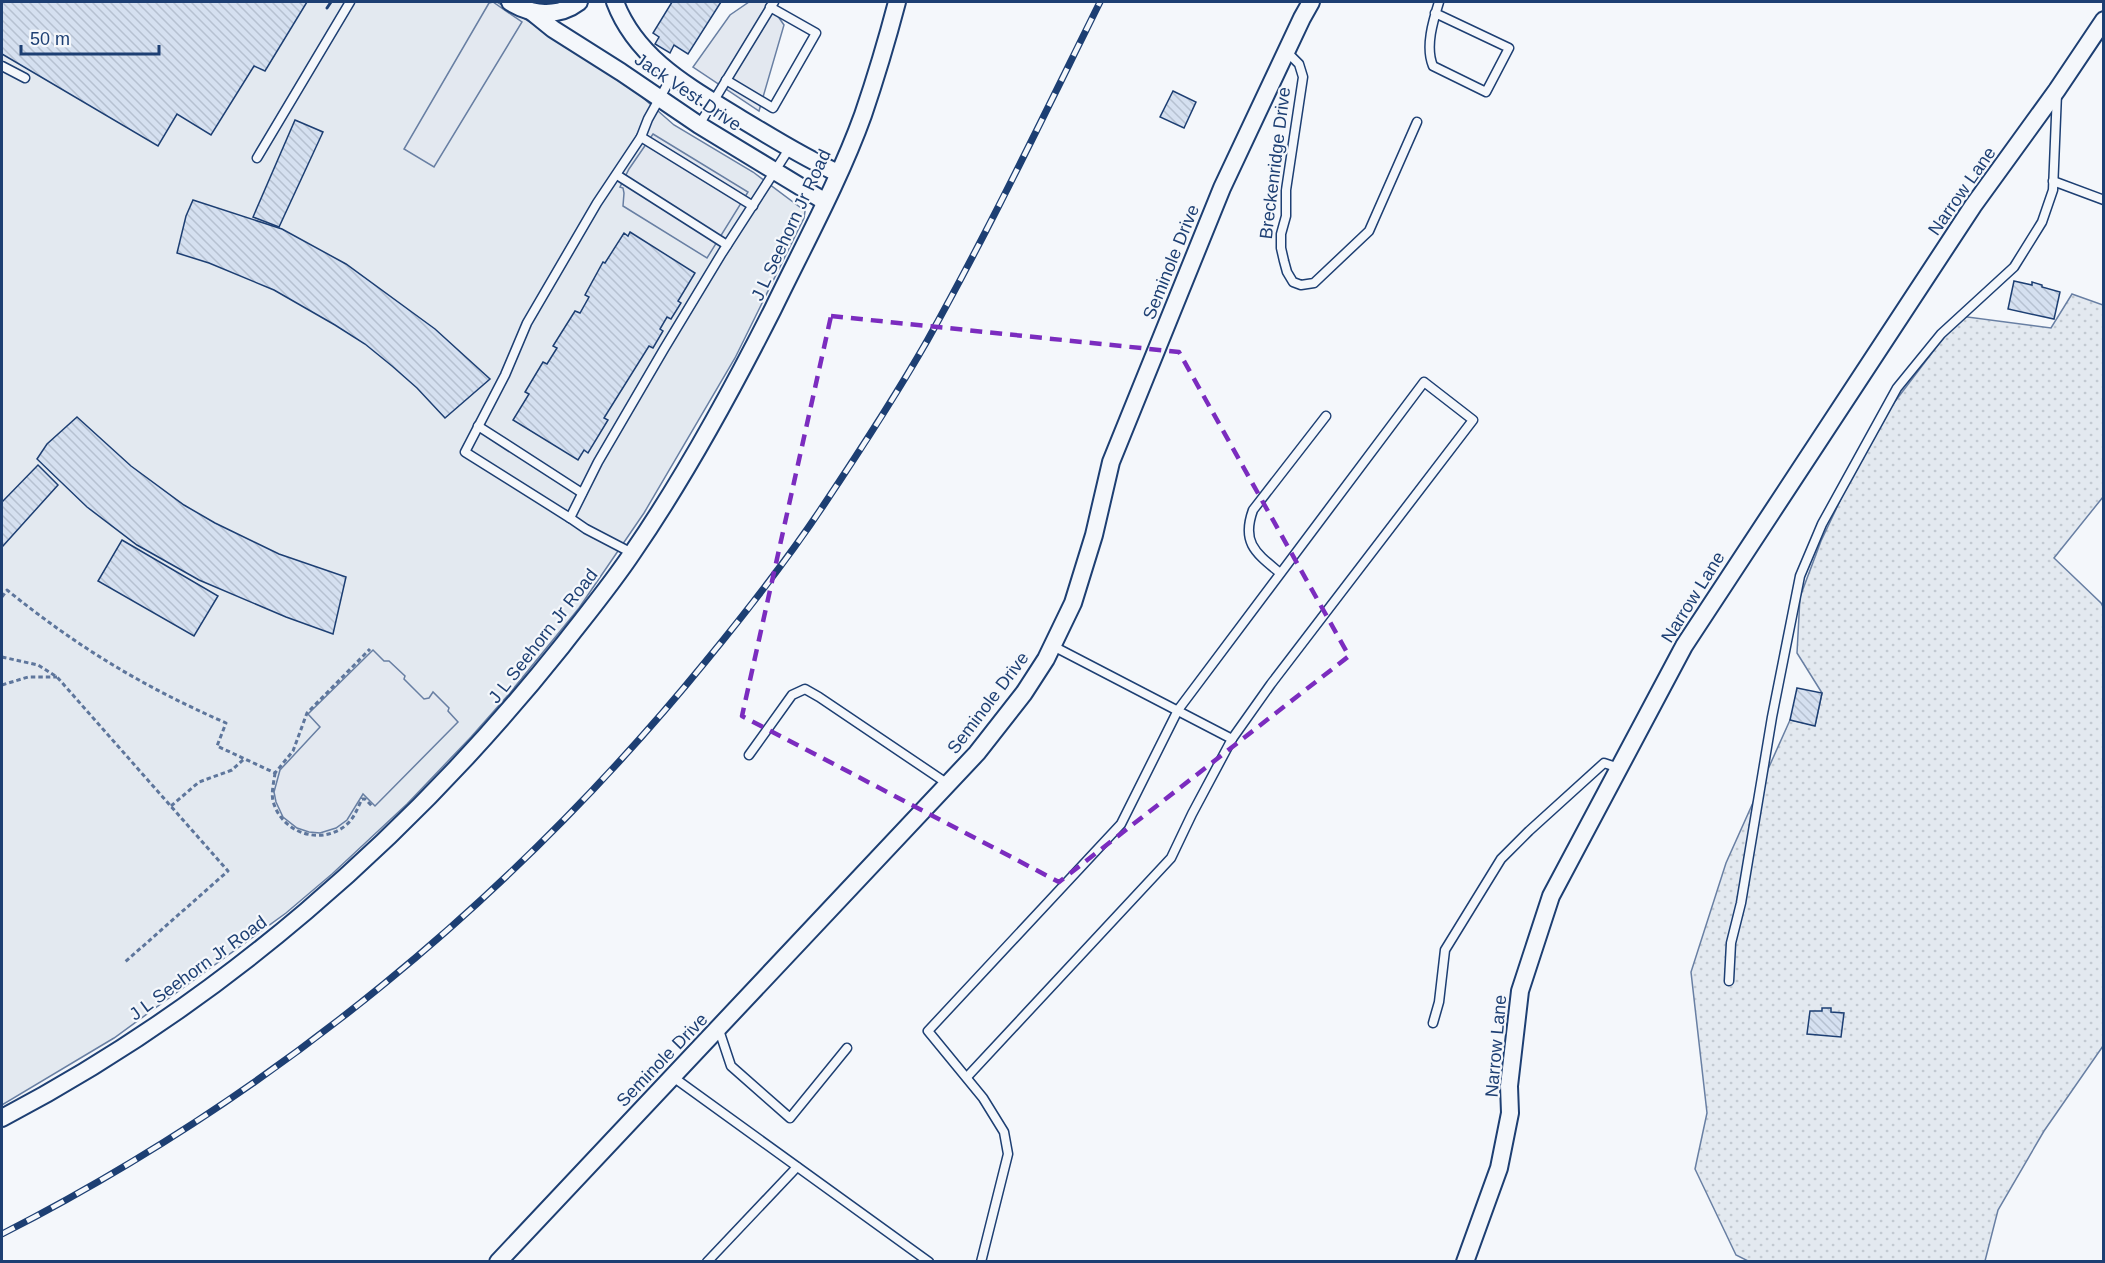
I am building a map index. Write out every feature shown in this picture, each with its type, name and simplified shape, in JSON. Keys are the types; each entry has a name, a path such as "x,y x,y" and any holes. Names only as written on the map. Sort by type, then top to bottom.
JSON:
{"street":[{"path":"510,2 532,12 547,13 561,11 579,2"},
{"name":"Jack Vest Drive","path":"615,2 625,23 650,56 672,76 789,149 838,173"},
{"name":"J L Seehorn Jr Road","path":"2,1118 107,1057 180,1009 259,949 351,873 440,786 512,708 632,554 723,405 779,295 862,118 883,56 897,2"},
{"name":"Seminole Drive","path":"498,1262 948,784 1002,723 1024,693 1053,646 1073,603 1094,535 1111,462 1222,188 1311,2"},
{"name":"Jack Vest Drive","path":"532,12 553,29 699,125 824,201"},
{"name":"Narrow Lane","path":"1465,1262 1499,1168 1510,1113 1509,1086 1520,991 1551,896 1684,646 1973,207 2057,90 2103,20"}],"lane":[{"path":"257,158 350,2"},
{"path":"1435,13 1509,48 1486,92 1433,66 1429,55 1435,13 1439,2"},
{"path":"699,125 726,80 772,4 816,33 773,108 726,80"},
{"name":"Breckenridge Drive","path":"1286,51 1299,64 1303,77 1286,190 1286,216 1281,234 1284,261 1293,282 1301,285 1314,283 1369,231 1417,122"},
{"path":"2,66 25,78"},
{"path":"632,554 586,529 465,452 505,375 526,323 597,203 640,137 672,76"},
{"path":"1729,981 1731,943 1800,576 1822,525 1897,388 1941,334 2014,267 2042,222 2053,190 2057,90"},
{"path":"640,137 753,206"},
{"path":"570,518 598,462 727,245 789,149"},
{"path":"617,175 727,245"},
{"path":"2054,181 2103,200"},
{"path":"967,1077 1171,858 1232,739 1270,684 1473,420 1425,382 1178,710 1121,824 928,1031 967,1077 994,1113 1004,1132 1008,1154 981,1262"},
{"path":"1280,573 1257,554 1251,544 1247,525 1253,510 1326,416"},
{"path":"478,426 582,493"},
{"path":"1053,646 1232,739"},
{"path":"749,755 792,694 805,689 948,784"},
{"path":"1433,1023 1439,1002 1445,950 1502,859 1529,831 1604,763 1619,768"},
{"path":"718,1030 731,1066 790,1118 847,1048"},
{"path":"673,1077 929,1262"},
{"path":"707,1262 797,1167"}],"path":[{"path":"2,597 7,590 49,624 107,663 157,691 226,723 217,746 275,773"},
{"path":"370,649 307,712 293,751 275,773 272,793 275,807 287,824 301,833 319,836 338,830 353,817 362,799 366,799 373,807"},
{"path":"2,657 38,665 57,677 228,871 125,962"},
{"path":"2,685 28,677 57,677"},
{"path":"171,807 199,782 232,770 244,759"}],"highlighted area":[{"path":"831,316 1179,352 1349,656 1059,882 742,716"}],"shaded area":[{"path":"2,2 497,2 618,76 674,125 753,172 805,211 804,218 735,358 644,513 579,608 471,737 407,804 332,874 286,913 114,1038 2,1105"},
{"path":"493,2 522,22 434,167 404,149 489,3"},
{"path":"749,2 768,2 784,25 759,111 693,67 730,15"},
{"path":"653,134 748,192 707,258 623,206 624,193 623,188 620,187 629,169"},
{"path":"2072,294 2103,305 2103,497 2054,558 2103,607 2103,1046 2044,1131 1998,1210 1985,1261 1750,1262 1736,1255 1695,1169 1707,1113 1691,972 1726,863 1790,720 1815,725 1822,693 1797,653 1800,597 1821,541 1874,429 1960,316 2051,328"},
{"path":"373,650 405,676 404,679 424,699 429,698 433,692 449,708 448,711 458,722 375,806 363,794 347,820 336,828 320,833 297,828 283,817 276,802 274,792 280,770 320,727 308,714"}],"building":[{"path":"2,2 307,2 265,71 254,66 211,135 177,114 158,146 2,54"},
{"path":"672,2 721,2 688,54 674,45 670,53 655,44 659,37 653,33"},
{"path":"1173,91 1196,102 1184,128 1160,117"},
{"path":"295,120 323,132 279,227 253,217"},
{"path":"193,200 282,229 346,264 435,329 490,379 445,418 417,388 392,366 365,344 335,325 274,290 209,263 177,253 186,216"},
{"path":"630,232 695,273 678,301 681,303 671,319 667,317 660,329 663,331 653,348 649,346 604,418 608,420 588,453 584,450 578,460 513,420 529,394 525,392 543,362 547,364 557,348 553,346 575,311 580,313 589,297 585,295 603,262 605,263 624,233 628,236"},
{"path":"2014,281 2032,285 2032,282 2060,292 2054,319 2008,309"},
{"path":"77,417 131,466 184,505 279,554 346,577 333,634 199,580 137,545 87,507 37,459 47,444"},
{"path":"38,465 58,485 2,547 2,502"},
{"path":"122,540 218,596 194,636 98,581"},
{"path":"1797,688 1822,693 1815,726 1790,720"},
{"path":"1822,1008 1831,1008 1831,1012 1844,1013 1841,1037 1807,1034 1810,1011 1822,1011"}],"railway":[{"path":"2,1234 102,1179 200,1119 293,1054 384,984 470,910 553,831 631,748 706,661 781,566 890,404 972,257 1100,2"}],"wall":[{"path":"327,8 331,2"}]}
